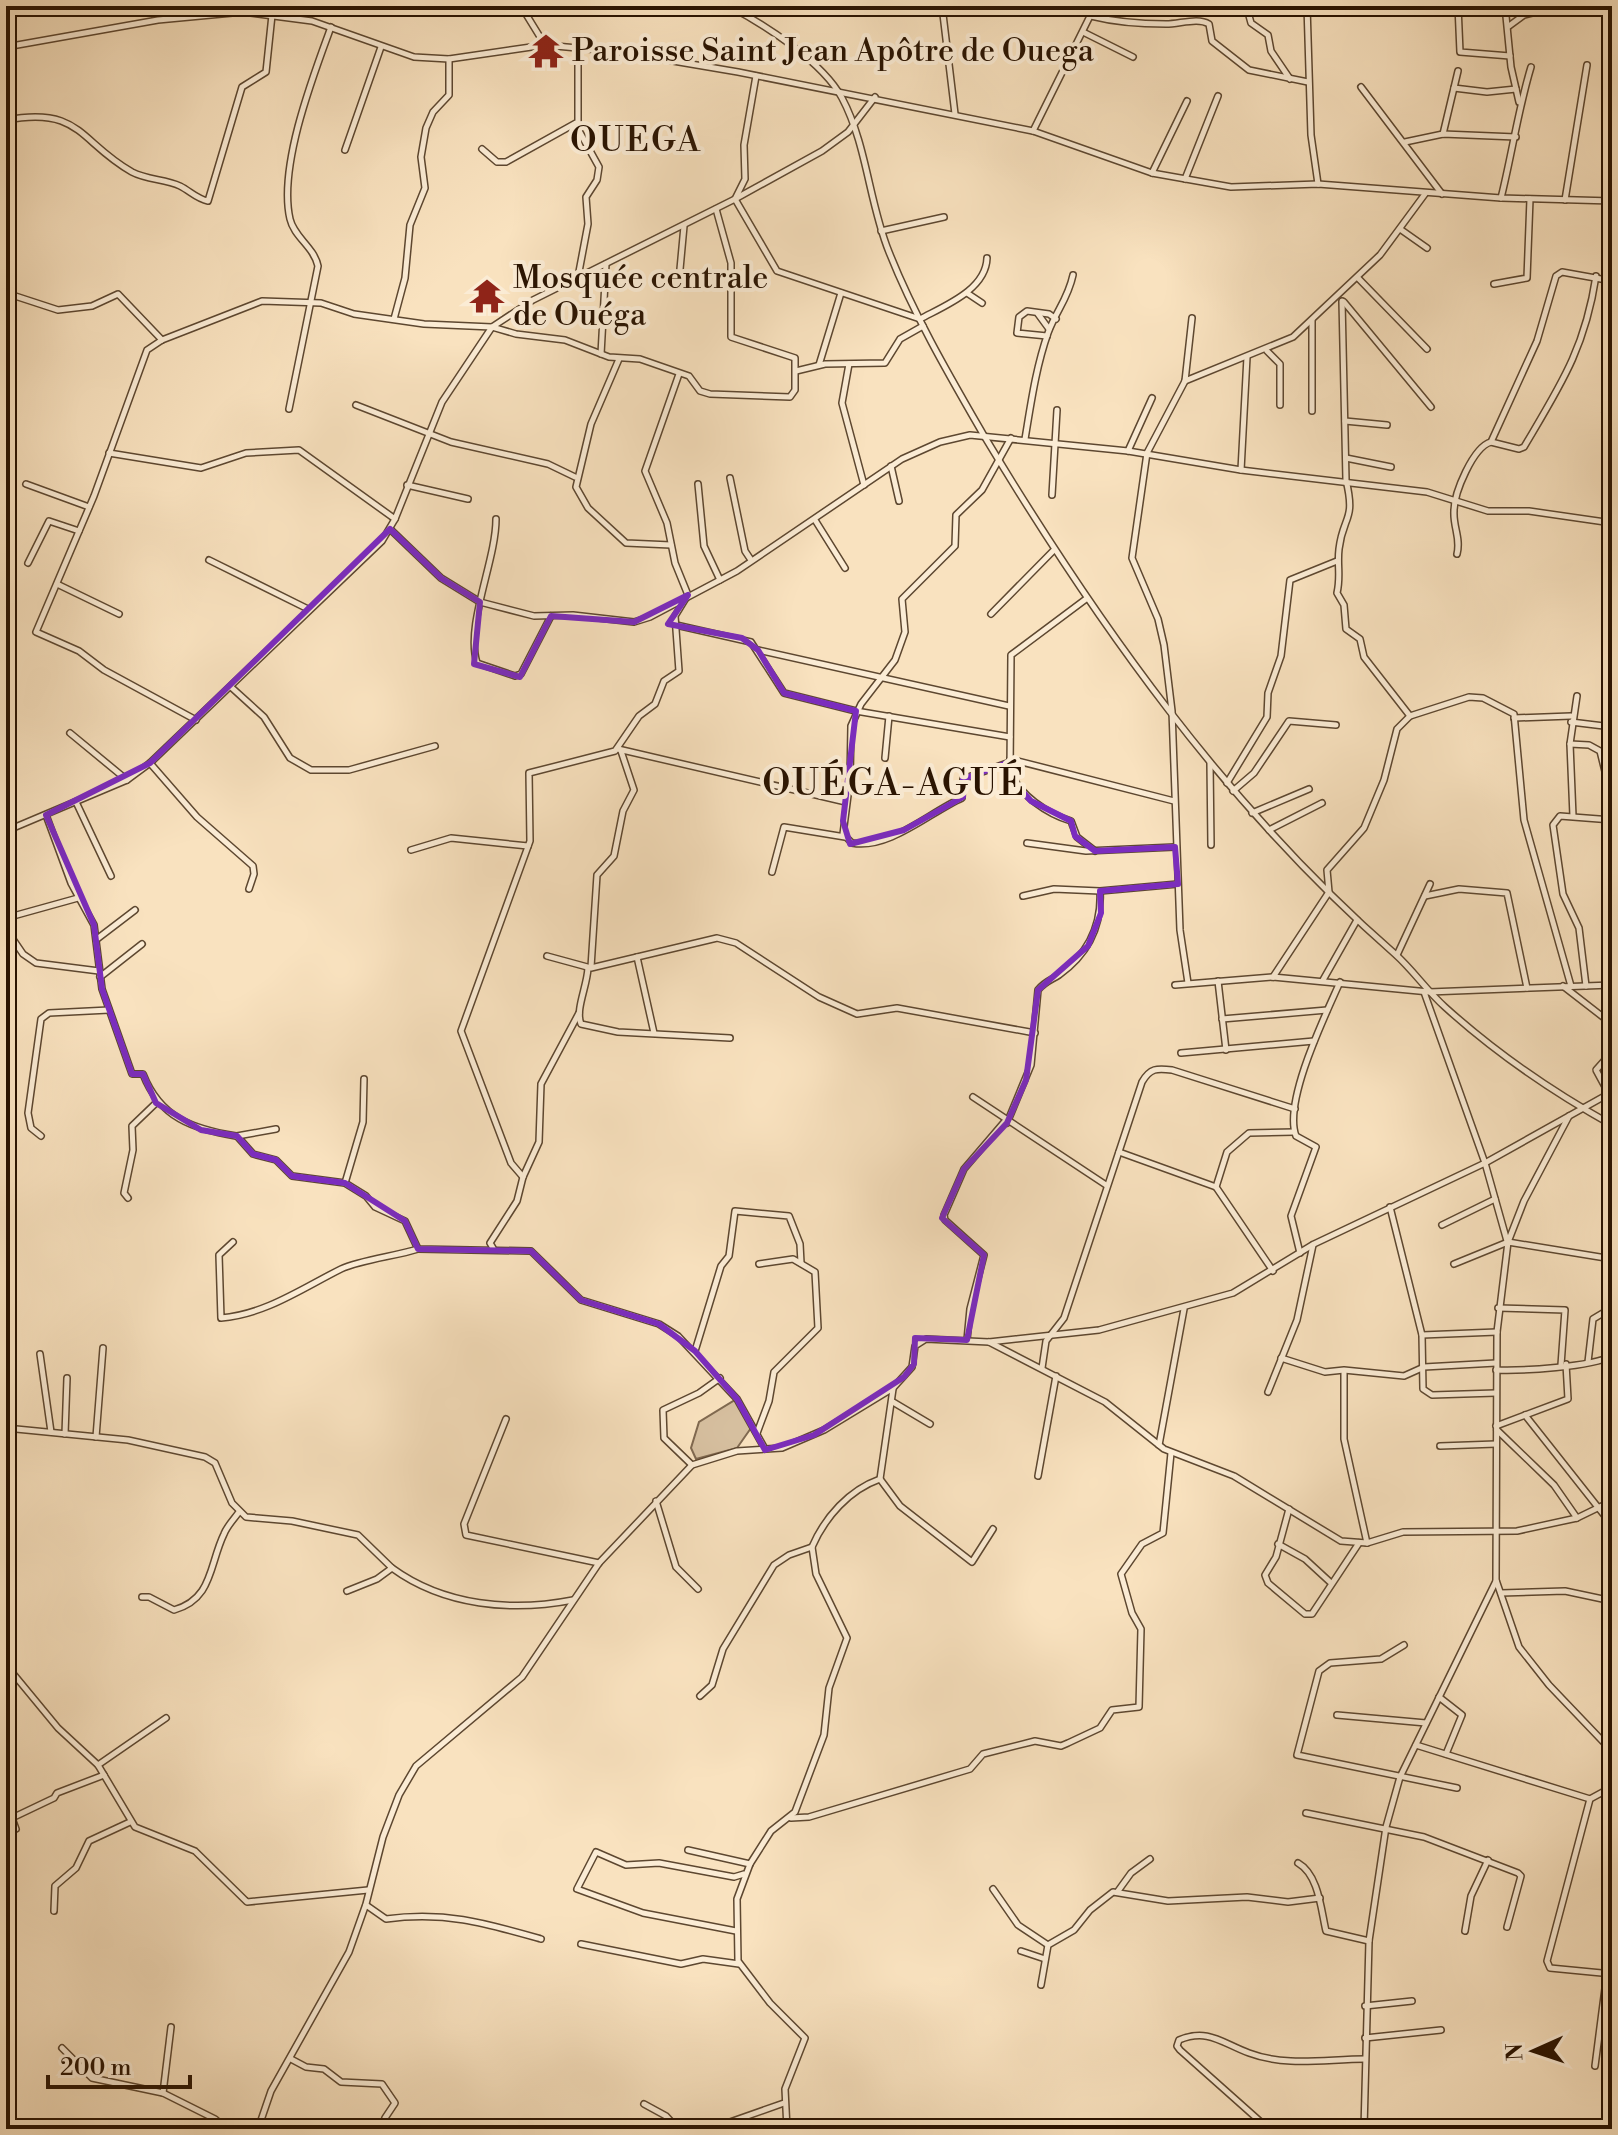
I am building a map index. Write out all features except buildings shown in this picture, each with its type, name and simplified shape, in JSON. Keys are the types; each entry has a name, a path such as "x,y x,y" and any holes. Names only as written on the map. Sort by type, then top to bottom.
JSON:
{"street":[{"path":"521,6 545,45"},
{"path":"729,6 776,35 818,69 838,91 853,125 881,231 922,322 984,434 1053,551 1086,599 1210,762 1252,813 1357,920 1397,955 1427,992 1496,1052 1582,1109 1612,1125"},
{"path":"942,6 955,114"},
{"path":"1033,131 1095,6"},
{"path":"1307,6 1308,82 1318,184"},
{"path":"1458,6 1460,52 1510,56"},
{"path":"1505,6 1510,56 1520,103"},
{"path":"1508,27 1524,15 1560,6"},
{"path":"6,53 8,46 158,20 244,9 331,27 414,57 449,59 545,45 578,46 875,97 955,114 1033,131 1152,173 1231,187 1318,184 1501,198 1610,201 1612,241"},
{"path":"1248,12 1251,23 1268,35 1271,51 1290,80"},
{"path":"6,120 39,116 65,121 83,131 135,174 175,184 208,201 242,87 266,72 272,15"},
{"path":"1091,16 1122,22 1203,21 1209,24 1212,41 1249,70 1308,82"},
{"path":"289,409 318,266 316,258 290,221 290,179 306,94 331,27"},
{"path":"1083,32 1133,57"},
{"path":"578,46 579,136 599,167 597,180 586,197 588,224 578,278"},
{"path":"345,150 381,47"},
{"path":"394,319 405,278 410,225 425,188 421,157 426,128 449,95 449,59"},
{"path":"1565,200 1587,65"},
{"path":"1501,198 1516,137 1520,103 1531,67"},
{"path":"1443,134 1458,71"},
{"path":"735,199 745,179 744,145 756,76"},
{"path":"1361,87 1442,194"},
{"path":"1454,88 1487,92 1516,89"},
{"path":"1185,179 1218,96"},
{"path":"6,831 127,780 150,763 308,609 369,556 395,519 456,377 492,327 522,306 716,209 822,151 853,125 875,97"},
{"path":"1152,173 1187,101"},
{"path":"482,149 497,162 506,162 577,123"},
{"path":"1405,142 1443,134 1516,137"},
{"path":"1185,381 1266,351 1293,337 1340,298 1400,229 1426,193"},
{"path":"735,199 777,271 922,322"},
{"path":"1494,284 1527,278 1530,199"},
{"path":"196,720 104,670 79,651 39,636 37,628 89,507 143,357 162,340 262,301 326,303 344,312 492,327 516,334 565,340 601,354 619,359 640,359 689,376 700,391 710,394 785,397 794,393 796,371 792,356 731,337 731,263 716,209"},
{"path":"881,231 944,217"},
{"path":"679,280 684,225"},
{"path":"1400,229 1427,248"},
{"path":"796,371 819,365 885,363 900,339 966,293 984,272 987,258"},
{"path":"601,354 606,264"},
{"path":"1457,554 1459,541 1455,500 1481,447 1491,442 1537,341 1556,276 1562,272 1612,281"},
{"path":"1025,439 1048,333 1071,293 1073,275"},
{"path":"1491,442 1519,449 1524,447 1574,362 1586,328 1596,276"},
{"path":"1358,278 1427,349"},
{"path":"6,293 58,310 92,306 118,294 162,340"},
{"path":"819,365 841,293"},
{"path":"966,293 982,303"},
{"path":"1340,298 1431,407"},
{"path":"1340,298 1346,480 1351,512 1340,540 1337,561 1342,575 1337,593 1344,605 1346,629 1360,639 1364,657 1410,716"},
{"path":"1048,333 1016,330 1021,314 1027,311 1049,314 1056,319"},
{"path":"1038,313 1048,333"},
{"path":"1188,983 1175,847 1172,711 1158,619 1133,566 1134,532 1147,453 1185,381 1192,318"},
{"path":"1312,319 1312,411"},
{"path":"1266,351 1280,364 1280,405"},
{"path":"1241,470 1247,357"},
{"path":"619,359 591,424 575,477 576,487 588,508 617,537 632,545 671,545"},
{"path":"849,364 842,403 864,485"},
{"path":"679,374 645,466 647,480 667,523 688,595"},
{"path":"1128,451 1152,398"},
{"path":"356,405 429,435 474,449 548,464 575,477"},
{"path":"1052,495 1052,442 1057,410"},
{"path":"1345,421 1387,425"},
{"path":"390,529 441,578 480,602 526,615 634,622 650,617 720,580 815,520 891,466 940,442 984,434 1427,492 1488,511 1529,511 1612,523"},
{"path":"845,837 850,780 849,731 856,711 892,666 904,637 903,597 955,546 956,515 977,496 1011,438"},
{"path":"109,453 201,468 246,453 299,450 395,519"},
{"path":"1346,458 1391,467"},
{"path":"891,466 899,501"},
{"path":"730,478 745,551 751,560"},
{"path":"26,484 89,507"},
{"path":"698,484 704,546 720,580"},
{"path":"407,485 468,499"},
{"path":"496,519 495,550 480,602 476,661 515,676 524,669 551,616"},
{"path":"815,520 845,568"},
{"path":"28,563 49,521 79,531"},
{"path":"991,614 1053,551"},
{"path":"209,560 308,609"},
{"path":"1227,783 1267,717 1268,693 1281,656 1290,580 1296,575 1324,569 1337,561"},
{"path":"57,584 119,614"},
{"path":"619,750 636,720 655,704 664,681 679,671 677,612 688,595"},
{"path":"1086,599 1013,652 1009,663 1010,760 1014,782 1030,800 1071,821 1077,837 1095,851"},
{"path":"676,625 742,638 758,650 784,693 856,711 1010,737"},
{"path":"758,650 1009,706"},
{"path":"231,687 264,717 290,758 311,770 349,770 435,746"},
{"path":"1573,816 1570,744 1571,719 1577,696"},
{"path":"1273,977 1329,892 1327,870 1364,828 1384,780 1397,729 1410,716 1469,697 1508,709 1514,718 1524,820 1571,986"},
{"path":"885,758 889,716"},
{"path":"1514,718 1571,719 1612,727"},
{"path":"1233,791 1254,773 1289,721 1336,725"},
{"path":"70,733 127,780"},
{"path":"1570,744 1589,745 1600,751 1612,800"},
{"path":"498,1249 490,1243 517,1201 523,1177 539,1142 541,1084 579,1013 587,991 597,875 614,856 623,811 634,790 619,750"},
{"path":"523,1177 511,1163 461,1031 528,846 530,771 566,766 619,750 846,802"},
{"path":"772,872 784,827 845,837 852,843 864,844 904,830 962,798 963,779 1010,760 1174,801"},
{"path":"1210,762 1211,845"},
{"path":"150,763 190,810 253,866 249,889"},
{"path":"1252,813 1309,789"},
{"path":"76,802 111,876"},
{"path":"1269,830 1322,803"},
{"path":"46,815 78,898 91,917 109,1010 132,1074 143,1074 156,1103 201,1130 237,1136 276,1129"},
{"path":"1586,986 1579,928 1563,894 1552,831 1555,819 1573,816 1612,820"},
{"path":"411,850 451,838 528,846"},
{"path":"1027,843 1095,851 1175,847"},
{"path":"1023,896 1054,889 1100,891 1178,884"},
{"path":"1397,955 1430,884"},
{"path":"1425,896 1459,889 1507,893 1527,988"},
{"path":"967,1340 970,1309 984,1255 945,1220 944,1215 964,1169 1006,1122 1031,1065 1038,990 1079,959 1088,946 1101,913 1100,891"},
{"path":"6,918 78,898"},
{"path":"97,939 135,910"},
{"path":"1612,911 1612,930"},
{"path":"1323,980 1357,920"},
{"path":"6,929 23,954 36,963 100,974 142,944"},
{"path":"547,956 590,968 717,938 727,940 776,966 819,997 857,1014 897,1008 1035,1033"},
{"path":"637,957 654,1033"},
{"path":"1175,985 1273,977 1427,992 1612,985"},
{"path":"1218,981 1226,1050"},
{"path":"1294,1132 1295,1109 1314,1041 1340,982"},
{"path":"1562,986 1612,1024"},
{"path":"1427,992 1485,1163 1508,1242"},
{"path":"41,1136 31,1128 28,1113 41,1019 49,1013 109,1010"},
{"path":"1222,1019 1328,1010"},
{"path":"579,1013 581,1024 618,1032 730,1038"},
{"path":"1181,1053 1314,1041"},
{"path":"258,2129 271,2091 349,1952 366,1904 383,1837 407,1778 429,1754 522,1677 599,1563 692,1465 720,1454 765,1450 814,1435 893,1388 912,1367 915,1346 920,1340 989,1342 1078,1333 1184,1309 1233,1293 1314,1244 1485,1163 1610,1093 1596,1070 1612,1052"},
{"path":"1042,1368 1049,1337 1064,1318 1106,1185 1148,1072 1157,1068 1295,1109"},
{"path":"345,1183 363,1122 364,1079"},
{"path":"973,1097 1006,1122 1055,1148 1106,1185"},
{"path":"128,1198 124,1193 133,1150 132,1126 156,1103"},
{"path":"1569,1116 1524,1201 1508,1242 1497,1332 1496,1580 1511,1629 1532,1667 1612,1751"},
{"path":"1216,1187 1227,1152 1249,1133 1287,1135 1294,1132"},
{"path":"1294,1132 1316,1147 1291,1216 1300,1253"},
{"path":"237,1136 253,1154 276,1160 292,1176 316,1176 345,1183 366,1196 375,1207 405,1221 418,1249"},
{"path":"1119,1152 1216,1187 1273,1271"},
{"path":"1442,1225 1495,1199"},
{"path":"1390,1207 1422,1335 1427,1394 1496,1393"},
{"path":"695,1351 721,1266 729,1256 735,1211 789,1216 800,1244 801,1263"},
{"path":"233,1242 219,1255 221,1318 240,1317 279,1303 343,1268 418,1249 531,1251 581,1300 659,1324 695,1351 737,1399 765,1450"},
{"path":"1454,1264 1508,1242 1612,1259"},
{"path":"1268,1392 1297,1320 1314,1244"},
{"path":"757,1434 769,1401 774,1372 817,1331 817,1275 793,1259 759,1264"},
{"path":"1496,1428 1568,1399 1564,1364 1565,1310 1498,1308"},
{"path":"1159,1446 1184,1309"},
{"path":"1588,1362 1593,1319 1603,1313"},
{"path":"1064,1318 1078,1333"},
{"path":"1422,1335 1497,1332"},
{"path":"989,1342 1008,1355 1042,1368 1105,1402 1171,1453 1224,1471 1337,1539 1367,1543 1403,1532 1498,1532 1577,1518 1612,1501"},
{"path":"96,1437 103,1348"},
{"path":"40,1354 51,1432"},
{"path":"1281,1358 1320,1371 1344,1370 1404,1376 1424,1367 1496,1366 1540,1370 1564,1364 1602,1361 1612,1356"},
{"path":"1344,1370 1344,1439 1367,1543"},
{"path":"1038,1476 1056,1376"},
{"path":"65,1434 67,1378"},
{"path":"692,1465 664,1438 663,1410 699,1393 720,1378"},
{"path":"893,1388 880,1479 900,1506 972,1562 993,1529"},
{"path":"893,1402 930,1424"},
{"path":"1525,1415 1612,1525"},
{"path":"506,1419 464,1524 466,1535 599,1563"},
{"path":"6,1428 154,1444 205,1457 215,1463 239,1512 246,1517 292,1521 358,1535 392,1568 425,1589 507,1608 574,1600"},
{"path":"1496,1428 1554,1485 1577,1518"},
{"path":"1440,1446 1496,1444"},
{"path":"787,2129 784,2103 788,2077 802,2051 805,2038 740,1964 736,1931 737,1895 750,1864 771,1831 791,1818 809,1817 970,1769 983,1754 1035,1741 1061,1746 1100,1728 1109,1712 1139,1707 1141,1629 1132,1613 1121,1574 1142,1544 1163,1533 1171,1453"},
{"path":"700,1696 709,1689 723,1649 774,1565 789,1555 812,1547 838,1506 880,1479"},
{"path":"656,1501 676,1567 698,1589"},
{"path":"1289,1509 1265,1579 1305,1614 1312,1614 1330,1582 1359,1543"},
{"path":"142,1597 149,1597 174,1610 190,1606 211,1580 224,1533 239,1512"},
{"path":"1278,1544 1305,1559 1330,1582"},
{"path":"791,1818 824,1735 829,1688 847,1638 816,1574 812,1547"},
{"path":"347,1591 377,1579 392,1568"},
{"path":"1364,2129 1369,1941 1386,1827 1400,1777 1496,1580"},
{"path":"1501,1593 1565,1591 1612,1601"},
{"path":"1404,1645 1381,1659 1330,1663 1319,1671 1296,1750 1300,1758 1457,1788"},
{"path":"6,1665 58,1728 98,1765 130,1822 141,1831 195,1851 247,1902 368,1890"},
{"path":"1439,1697 1462,1715 1446,1754"},
{"path":"1337,1715 1426,1723"},
{"path":"98,1765 166,1718"},
{"path":"1416,1745 1590,1799 1612,1787"},
{"path":"16,1829 12,1818 54,1798 57,1793 104,1775"},
{"path":"1590,1799 1573,1872 1556,1921 1548,1967 1610,1973 1595,2066"},
{"path":"1306,1813 1386,1827 1488,1860 1521,1876 1507,1927"},
{"path":"54,1911 55,1886 76,1868 89,1841 130,1822"},
{"path":"688,1850 750,1864"},
{"path":"736,1931 643,1913 577,1889 596,1852 626,1865 659,1863 734,1877 745,1874"},
{"path":"1118,1891 1131,1873 1150,1859"},
{"path":"1465,1931 1471,1896 1488,1860"},
{"path":"1298,1863 1306,1870 1320,1898 1326,1931 1369,1941"},
{"path":"993,1889 1018,1925 1048,1945"},
{"path":"1041,1985 1048,1945 1074,1930 1108,1893 1118,1891 1168,1901 1247,1897 1288,1902 1320,1898"},
{"path":"366,1904 386,1919 417,1914 448,1917 480,1922 541,1939"},
{"path":"581,1944 681,1964 707,1959 740,1964"},
{"path":"1021,1951 1045,1959"},
{"path":"1365,2006 1412,2001"},
{"path":"163,2093 171,2027"},
{"path":"1365,2038 1441,2030"},
{"path":"1260,2129 1262,2123 1180,2050 1177,2046 1179,2040 1193,2034 1212,2035 1250,2054 1309,2063 1329,2059 1365,2059"},
{"path":"62,2048 97,2081 163,2093 215,2119 227,2129"},
{"path":"291,2059 306,2067 324,2069 341,2082 382,2084 395,2103 385,2118"},
{"path":"710,2129 784,2103"},
{"path":"644,2104 666,2116 678,2129"}],"highlighted area":[{"path":"390,529 441,578 480,602 474,664 520,677 551,616 634,622 688,595 668,624 742,638 758,650 784,693 856,711 843,821 850,844 904,830 963,797 963,779 1010,762 1014,782 1031,801 1071,821 1075,836 1095,851 1175,847 1178,884 1100,891 1101,913 1088,946 1038,990 1026,1080 1007,1123 964,1169 942,1218 984,1255 967,1340 915,1338 914,1364 904,1377 814,1435 765,1450 737,1399 695,1351 659,1324 581,1300 531,1251 418,1249 405,1221 345,1183 292,1176 276,1160 253,1154 237,1136 201,1130 156,1103 143,1074 132,1074 102,989 94,925 46,815 150,763"}],"shaded area":[{"path":"735,1400 751,1428 737,1448 696,1459 691,1448 699,1422"}],"place":[{"name":"Paroisse Saint Jean Apôtre de Ouega","path":"546,51"},
{"name":"Mosquée centrale de Ouéga","path":"487,296"}],"district":[{"name":"OUEGA","path":"636,141"},
{"name":"OUÉGA-AGUÉ","path":"894,784"}]}
